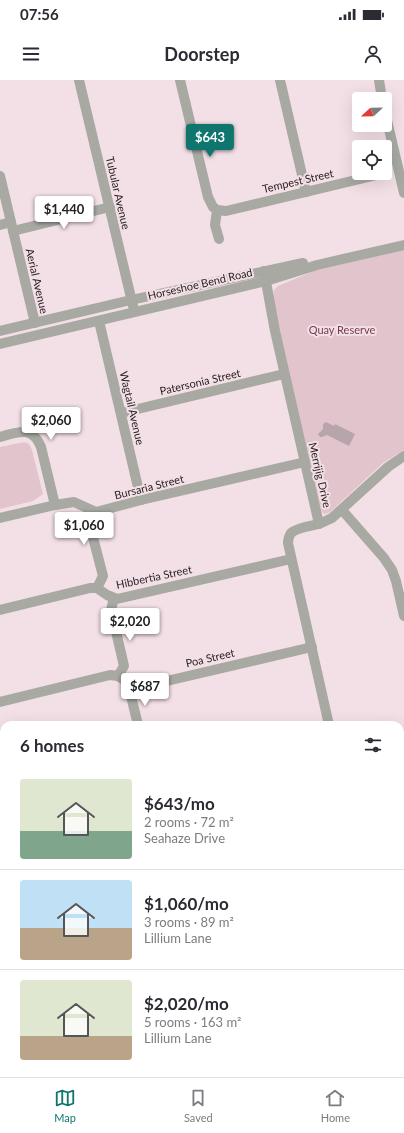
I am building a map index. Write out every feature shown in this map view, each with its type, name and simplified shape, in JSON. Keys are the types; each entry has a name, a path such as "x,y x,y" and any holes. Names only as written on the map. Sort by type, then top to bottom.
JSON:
{"street":[{"name":"Tubular Avenue","path":"79,80 134,312"},
{"path":"180,80 208,197 213,207 217,210 215,225 219,239"},
{"path":"280,80 306,192"},
{"path":"380,80 381,92"},
{"path":"389,132 404,193"},
{"name":"Tempest Street","path":"392,171 398,170"},
{"name":"Aerial Avenue","path":"0,176 35,323"},
{"name":"Tempest Street","path":"217,210 226,211 356,180"},
{"path":"0,225 12,226 110,207"},
{"name":"Horseshoe Bend Road","path":"0,344 134,312 265,276 301,263 404,238"},
{"name":"Horseshoe Bend Road","path":"0,331 131,300 265,276 404,245"},
{"name":"Merrijig Drive","path":"265,276 284,374 319,524 292,533 288,542 328,721"},
{"name":"Wagtail Avenue","path":"99,320 141,500"},
{"name":"Patersonia Street","path":"121,412 284,374"},
{"path":"0,437 26,432 33,434 38,439 55,504"},
{"path":"319,524 329,520 342,510 388,467 404,456"},
{"name":"Bursaria Street","path":"93,511 96,512 141,500 305,462"},
{"path":"0,518 55,504 74,502 93,511 89,522 103,576 97,588 90,588 0,610"},
{"path":"342,510 384,558 392,570 404,616"},
{"name":"Hibbertia Street","path":"97,588 117,599 291,559"},
{"path":"114,598 111,610 124,666 118,676"},
{"name":"Poa Street","path":"136,686 141,687 312,647"},
{"path":"0,702 110,675 118,676 136,686 131,696 137,721"}],"green space":[{"name":"Quay Reserve","path":"404,250 404,450 383,463 329,513 325,514 321,510 279,335 273,296 274,290 278,286 316,270"},
{"path":"24,442 29,444 32,450 43,494 33,501 0,509 0,447"}],"building":[{"path":"326,422 334,426 335,424 355,434 349,446 327,435 320,437 318,434 323,429 323,424"}]}
